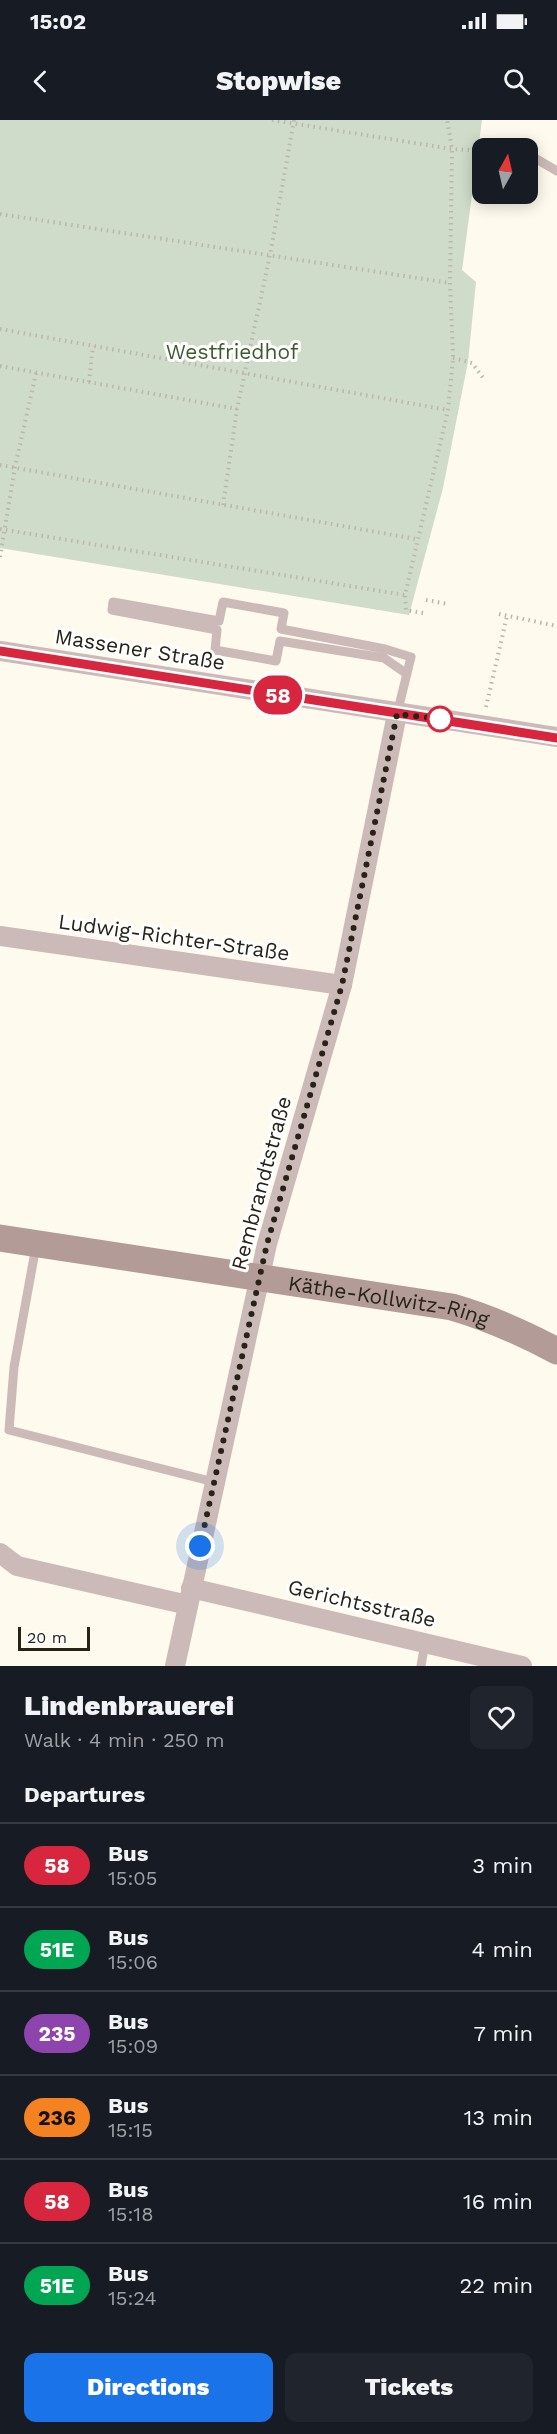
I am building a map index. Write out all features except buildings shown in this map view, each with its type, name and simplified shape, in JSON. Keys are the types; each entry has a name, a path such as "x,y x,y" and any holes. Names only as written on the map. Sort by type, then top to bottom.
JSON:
{"main road":[{"name":"Käthe-Kollwitz-Ring","path":"0,1238 453,1307 518,1330 557,1351"}],"street":[{"name":"Massener Straße","path":"0,651 557,737"},
{"name":"Rembrandtstraße","path":"175,1666 260,1276 342,985 397,714"},
{"name":"Ludwig-Richter-Straße","path":"0,936 342,985"},
{"name":"Gerichtsstraße","path":"0,1553 17,1566 189,1596 424,1643 522,1666"}],"lane":[{"path":"538,160 557,171"},
{"path":"397,714 407,674 411,657 385,649 281,629 284,613 223,602 219,621 113,602 112,610 218,630 215,650 276,662 280,641 384,658 407,674"},
{"path":"37,1244 14,1367 9,1430 214,1482"},
{"path":"421,1666 424,1643"}],"path":[{"path":"272,120 472,150"},
{"path":"423,613 406,610 405,595 416,539 448,410 453,358 450,283 452,149 447,120"},
{"path":"223,505 237,409 270,255 294,122"},
{"path":"0,214 450,283"},
{"path":"0,329 448,410"},
{"path":"88,382 93,346"},
{"path":"453,358 472,363 484,379"},
{"path":"0,366 237,409"},
{"path":"0,557 15,467 36,373"},
{"path":"0,465 416,539"},
{"path":"3,529 405,595"},
{"path":"426,600 448,604"},
{"path":"499,614 557,626"},
{"path":"481,725 507,616"}],"green space":[{"name":"Westfriedhof","path":"0,120 482,120 480,138 472,138 472,195 462,270 476,282 468,362 443,488 409,615 0,548"}],"bus line":[{"name":"58","path":"0,651 557,738"}],"route":[{"path":"200,1546 267,1244 342,985 397,714 440,719"}]}
